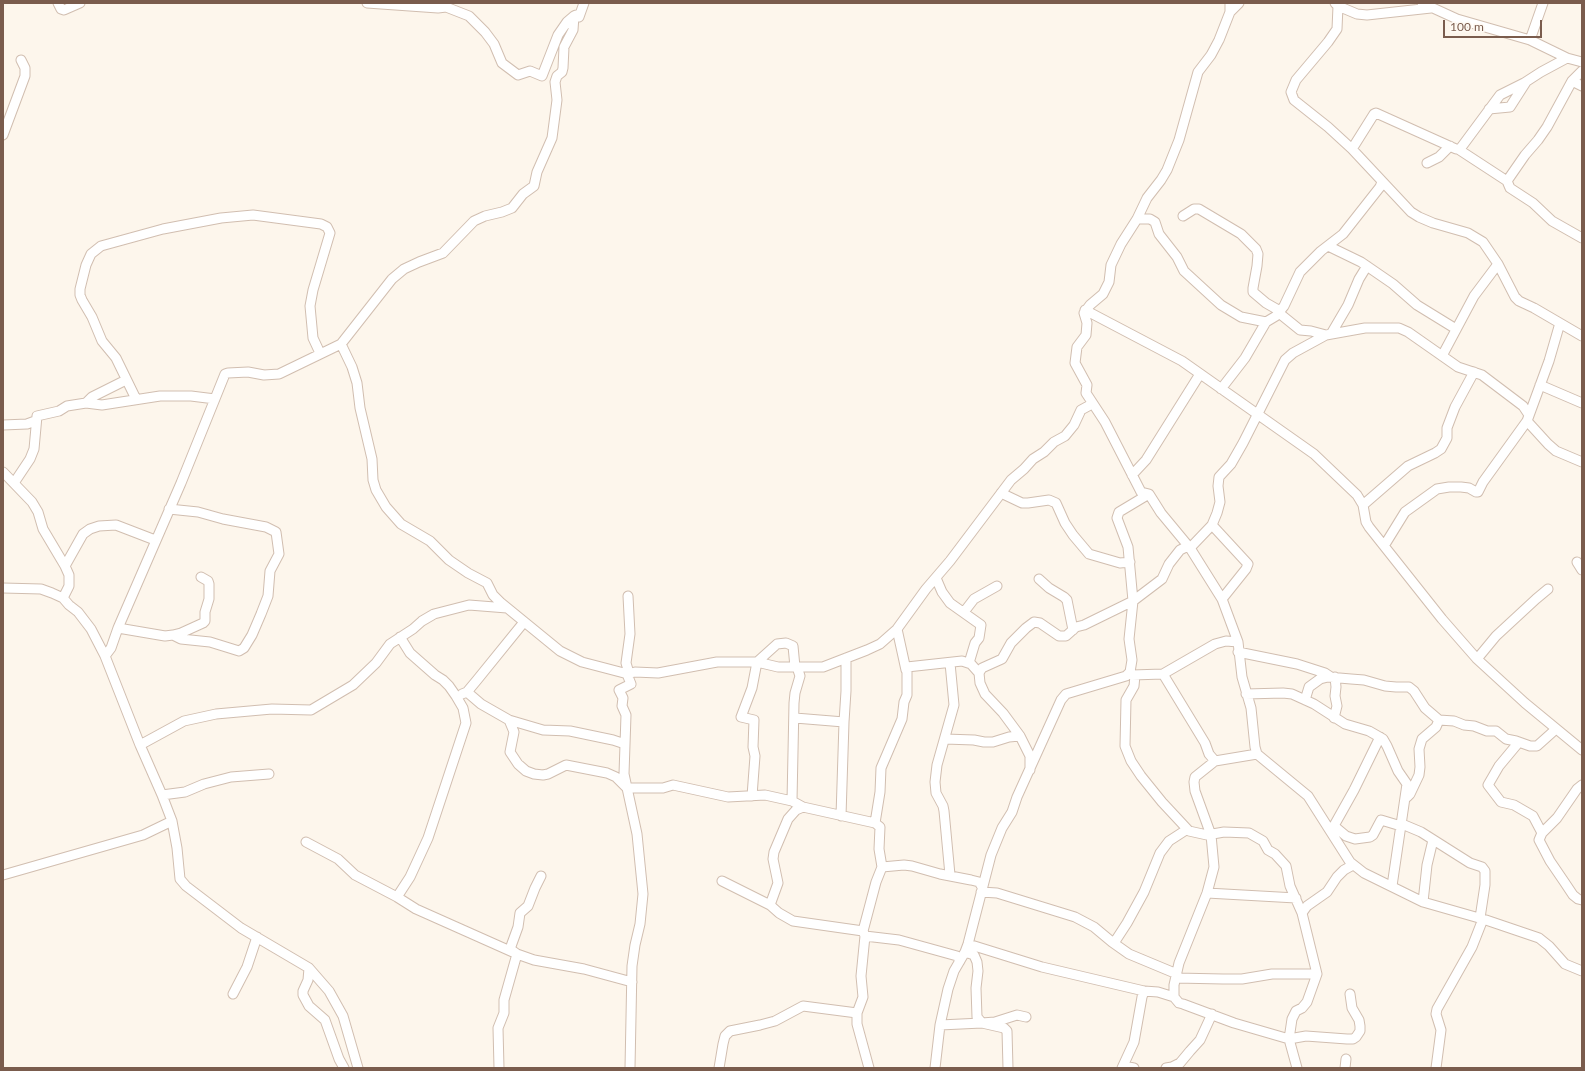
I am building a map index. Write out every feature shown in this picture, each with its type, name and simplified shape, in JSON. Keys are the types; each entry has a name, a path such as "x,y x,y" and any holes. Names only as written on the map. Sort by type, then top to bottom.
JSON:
{"street":[{"path":"58,3 61,9 64,10 80,3"},
{"path":"367,3 438,8 446,7 469,16 485,32 494,44 502,62 518,75 530,71 542,76 558,35 567,22 576,14 579,17 584,3"},
{"path":"1239,3 1230,8 1219,40 1211,55 1198,72 1179,140 1172,159 1161,180 1147,198 1114,259 1110,270 1109,282 1103,294 1085,310 1086,335 1077,347 1075,362 1084,378 1087,387 1086,393 1105,422 1141,492 1148,494 1161,513 1189,547 1222,599 1238,647 1242,677 1251,708 1257,754 1308,796 1333,829 1341,849 1353,865 1367,875 1423,902 1482,918 1539,938 1549,946 1565,964 1582,971"},
{"path":"1422,3 1457,19 1530,40 1567,58 1582,62"},
{"path":"1530,40 1543,3"},
{"path":"1432,8 1367,15 1357,14 1336,5 1337,29 1296,80 1291,92 1294,100 1328,127 1352,149 1411,212 1419,217 1468,233 1483,242 1498,264 1517,299 1582,336"},
{"path":"105,656 111,648 155,540 194,452 225,374 228,372 248,372 264,375 279,374 341,344 392,279 404,269 446,251 474,221 512,208 523,194 534,186 537,172 552,138 556,100 556,79 562,71 564,47 573,30 574,16"},
{"path":"1427,163 1454,148 1460,149 1500,95 1567,58"},
{"path":"3,135 25,76 25,68 21,60"},
{"path":"1507,181 1547,127 1572,81 1582,72"},
{"path":"1572,81 1582,86"},
{"path":"1489,108 1510,107 1526,82"},
{"path":"1352,149 1376,113 1454,148 1507,181 1510,188 1533,203 1552,221 1582,238"},
{"path":"1221,389 1245,358 1266,322 1284,306 1300,272 1321,251 1343,234 1380,187 1382,182"},
{"path":"1183,216 1194,209 1199,209 1241,234 1256,249 1258,254 1253,288 1254,292 1300,330 1329,334 1364,328 1399,328 1408,332 1458,367 1482,375 1517,401 1523,406 1528,418 1552,448 1582,462"},
{"path":"136,399 116,358 102,341 92,317 80,295 83,273 91,254 101,246 163,228 221,218 253,215 327,226 330,233 313,290 310,306 313,338 320,353"},
{"path":"1137,219 1150,219 1155,222 1159,234 1177,258 1184,271 1221,305 1241,317 1266,322"},
{"path":"1328,246 1356,258 1393,284 1417,305 1456,329"},
{"path":"1442,356 1474,296 1498,264"},
{"path":"1030,770 1030,756 1020,736 1003,712 985,694 980,683 979,673 982,668 1002,659 1011,642 1034,622 1040,623 1059,636 1066,636 1073,630 1133,601 1162,579 1169,564 1180,550 1189,547 1212,525 1220,502 1218,486 1219,477 1236,456 1284,360 1293,353 1329,334 1348,305 1359,279 1367,266"},
{"path":"1085,310 1182,361 1314,454 1357,495 1363,505 1366,522 1442,619 1477,659 1582,750"},
{"path":"1384,546 1405,512 1437,489 1461,487 1469,488 1478,492 1483,482 1528,418 1560,323"},
{"path":"341,344 355,375 360,408 372,459 373,480 380,498 401,524 430,541 449,560 468,573 487,583 493,595 507,608 569,656 597,667 617,670 628,674 658,673 717,662 757,662 778,667 823,668 880,644 897,629 1011,480 1024,469 1030,461 1064,436 1074,425 1081,410 1092,404"},
{"path":"1363,505 1408,466 1435,454 1441,449 1447,438 1447,428 1455,407 1474,372"},
{"path":"1132,475 1146,460 1200,374"},
{"path":"86,403 92,397 126,380"},
{"path":"1540,385 1582,403"},
{"path":"14,483 34,449 35,421 38,415 59,411 67,406 86,403 102,406 160,396 191,396 215,399"},
{"path":"3,425 27,424 35,421"},
{"path":"3,472 32,502 38,512 43,529 65,566 69,575 69,586 63,598"},
{"path":"1001,493 1022,503 1028,504 1049,500 1056,503 1065,523 1089,554 1120,563 1130,562"},
{"path":"1148,494 1119,512 1117,515 1117,520 1128,547 1133,601 1130,639 1134,686 1126,700 1124,741 1126,751 1142,776 1186,830 1196,834 1211,835 1224,832 1249,833 1263,841 1268,850 1275,854 1286,866 1290,886 1302,913 1318,974 1307,1002 1302,1008 1296,1011 1292,1019 1289,1039 1297,1068"},
{"path":"169,509 198,512 223,520 271,529 276,532 279,551 278,558 270,571 268,596 265,605 252,635 244,648 239,651 210,642 181,638 172,635"},
{"path":"65,566 82,534 99,526 116,525 155,540"},
{"path":"1212,525 1248,564 1246,569 1222,599"},
{"path":"118,628 165,636 180,633 204,623 205,612 210,595 208,581 201,577"},
{"path":"936,578 947,599 952,605 964,612 980,625 979,638 975,643 969,663"},
{"path":"1039,579 1067,600 1073,630"},
{"path":"964,612 974,599 997,586"},
{"path":"3,588 41,589 63,598 78,612 91,629 105,656 140,745 172,820 177,848 179,876 183,883 241,928 309,968 329,991 343,1016 358,1068"},
{"path":"1477,659 1496,636 1548,589"},
{"path":"628,596 630,634 626,663 631,684 619,690 623,698 622,706 626,714 624,774 637,834 642,894 640,924 635,945 632,982 630,1068"},
{"path":"140,745 184,721 216,714 272,709 311,710 353,684 376,663 390,644 413,629 422,621 443,611 468,605 507,608"},
{"path":"456,696 467,692 524,622"},
{"path":"875,823 880,792 881,766 900,725 907,694 906,670 897,629"},
{"path":"398,897 410,877 428,838 466,720 456,696 443,680 410,653 400,637"},
{"path":"935,1068 940,1025 948,989 954,971 967,948 991,855 1002,828 1012,812 1017,796 1061,700 1066,694 1133,673 1151,676 1163,674 1215,644 1226,641 1238,647 1297,664 1333,677 1336,687 1334,696 1337,706 1334,718"},
{"path":"752,796 755,756 753,747 754,720 741,717 752,688 757,662 777,644 786,643 793,646 796,667 800,676 795,693 792,801"},
{"path":"841,816 846,658"},
{"path":"906,670 908,666 962,661 969,663 979,673"},
{"path":"950,663 954,705 937,765 935,789 944,811 950,875"},
{"path":"1163,674 1205,743 1209,754 1214,761"},
{"path":"1305,700 1309,687 1320,679 1333,677 1364,680 1385,686 1409,686 1426,708 1439,720 1454,721 1487,731 1496,731 1506,740 1536,747 1556,729"},
{"path":"467,692 481,704 509,720 543,730 570,731 625,744"},
{"path":"1246,694 1292,694 1345,724 1369,731 1380,737 1387,746 1398,771 1407,784 1392,886"},
{"path":"795,718 844,722"},
{"path":"509,720 514,737 510,752 518,764 526,771 534,774 543,775 552,773 566,765 607,773 616,777 626,788 663,788 673,785 728,797 765,795 792,801 803,807 875,823 880,828 879,849 882,867 876,882 864,934 861,976 863,997 857,1013 859,1034 869,1068"},
{"path":"1405,799 1410,794 1419,775 1419,749 1422,739 1436,727 1439,720"},
{"path":"945,739 993,742 1009,737 1020,736"},
{"path":"1333,829 1380,737"},
{"path":"1519,742 1499,766 1488,785 1501,802 1514,805 1533,816 1542,833"},
{"path":"1174,997 1179,963 1207,893 1214,868 1211,835 1198,800 1194,782 1200,772 1214,761 1257,754"},
{"path":"162,795 185,792 204,784 231,778 269,774"},
{"path":"1582,785 1577,789 1557,818 1542,833 1539,840 1550,861 1573,895 1582,900"},
{"path":"770,905 778,883 773,859 774,852 788,819 796,810 803,807"},
{"path":"3,875 143,834 172,820"},
{"path":"1333,829 1355,839 1370,837 1373,835 1381,820 1402,825 1421,832 1485,870 1482,918 1472,947 1436,1014 1441,1030 1436,1068"},
{"path":"1114,943 1144,892 1160,853 1169,841 1186,830"},
{"path":"1423,902 1427,865 1433,840"},
{"path":"306,842 338,859 360,878 398,897 416,909 517,954 534,960 632,982"},
{"path":"882,867 904,865 950,875 979,882 982,889"},
{"path":"1302,913 1307,906 1327,892 1337,876 1353,865"},
{"path":"517,954 510,949 518,927 520,914 528,906 541,876"},
{"path":"722,881 770,905 779,913 793,920 899,940 957,956 960,961"},
{"path":"982,889 997,892 1075,917 1094,927 1114,943 1141,960 1177,976 1223,979 1272,974 1318,974"},
{"path":"1207,893 1296,898"},
{"path":"233,994 247,967 257,938"},
{"path":"967,948 1144,991 1158,992 1174,997 1179,1003 1234,1023 1289,1039 1306,1036 1347,1039 1353,1039 1356,1037 1360,1031 1360,1026 1359,1020 1352,1008 1350,994"},
{"path":"967,948 974,954 977,962 978,971 976,988 978,1017 982,1023 1006,1029 1008,1068"},
{"path":"499,1068 498,1028 504,1013 504,1000 517,954"},
{"path":"309,968 308,980 302,991 303,995 309,1006 325,1020 339,1060 344,1068"},
{"path":"1134,1068 1123,1067 1134,1042 1144,991"},
{"path":"719,1068 722,1044 730,1031 775,1021 803,1006 857,1013"},
{"path":"1166,1068 1182,1065 1200,1040 1212,1014"},
{"path":"940,1025 995,1022 1017,1015 1026,1017"}]}
